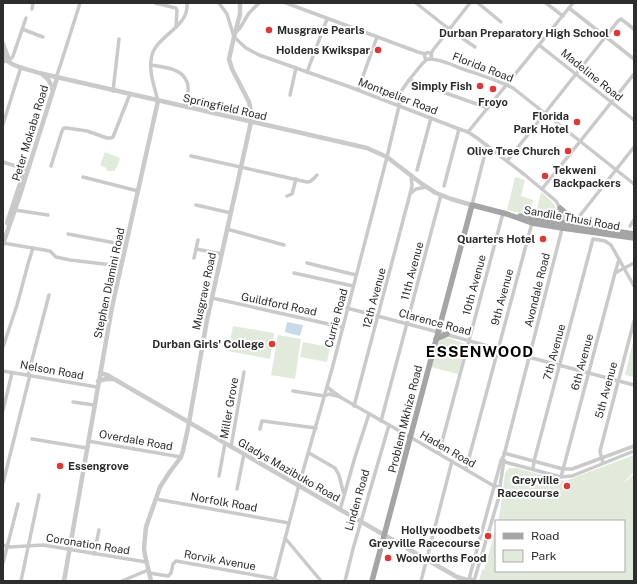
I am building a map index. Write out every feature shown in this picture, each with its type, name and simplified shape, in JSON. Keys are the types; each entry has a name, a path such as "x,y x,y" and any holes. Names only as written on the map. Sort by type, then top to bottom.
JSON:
{"main road":[{"name":"Sandile Thusi Road","path":"472,205 532,223 591,228 634,234"},
{"name":"Problem Mkhize Road","path":"372,581 472,205"},
{"path":"548,221 558,218 561,210 575,221 591,228"},
{"name":"Sandile Thusi Road","path":"505,214 548,221 562,226 634,238"},
{"path":"436,339 447,334"}],"street":[{"path":"32,9 33,3"},
{"name":"Peter Mokaba Road","path":"3,236 20,190 80,3"},
{"path":"155,3 176,8 176,28"},
{"name":"Stephen Dlamini Road","path":"64,581 112,307 158,101 152,79 152,54 156,47 180,24 186,13 187,3"},
{"path":"219,3 227,14 234,35"},
{"name":"Musgrave Road","path":"151,581 144,548 146,527 163,482 181,457 183,451 202,344 251,122 252,114 249,102 230,63 230,54 240,14 240,3"},
{"path":"234,35 249,13 259,3"},
{"path":"286,3 419,53 428,55"},
{"path":"417,3 449,29 475,47"},
{"name":"Currie Road","path":"276,580 285,538 327,388 387,157 402,90 470,3"},
{"path":"478,3 501,22"},
{"path":"546,3 563,16"},
{"path":"468,132 573,3"},
{"path":"569,8 634,59"},
{"path":"8,62 13,56 26,18"},
{"path":"307,72 327,18"},
{"path":"507,161 620,20 621,19 634,29"},
{"path":"22,29 43,37"},
{"name":"Montpelier Road","path":"234,35 246,47 259,55 358,90 468,132 542,189 556,202 561,210"},
{"path":"358,90 377,37"},
{"path":"113,90 119,39"},
{"path":"3,44 8,62"},
{"name":"Madeline Road","path":"539,45 634,120"},
{"path":"3,54 4,58 8,62"},
{"name":"Florida Road","path":"428,55 437,60 507,85 518,91 634,184"},
{"name":"Springfield Road","path":"8,62 39,73 358,145 376,151 387,157"},
{"path":"151,65 175,70 185,78 188,82 186,107"},
{"path":"3,124 21,67"},
{"path":"290,95 296,68"},
{"path":"39,73 49,80 51,88"},
{"path":"542,189 634,74"},
{"name":"Peter Mokaba Road","path":"3,243 15,210 25,169 56,76"},
{"path":"409,80 488,108"},
{"path":"51,166 64,128 87,131 108,138 113,137 130,94"},
{"path":"242,120 248,118 252,114"},
{"path":"417,170 431,118"},
{"path":"444,186 459,129"},
{"name":"Problem Mkhize Road","path":"472,205 487,146"},
{"path":"578,218 634,147"},
{"path":"191,156 309,182 317,175"},
{"name":"Sandile Thusi Road","path":"387,157 426,187 441,195 472,205"},
{"path":"3,162 25,169"},
{"name":"12th Avenue","path":"354,406 412,186 411,175"},
{"path":"83,177 138,191"},
{"path":"287,196 292,194 296,179"},
{"path":"410,194 413,190 426,187"},
{"name":"11th Avenue","path":"382,421 441,195"},
{"path":"196,205 231,213"},
{"path":"15,210 48,215"},
{"path":"561,210 563,216 562,226"},
{"name":"10th Avenue","path":"439,453 505,214"},
{"path":"630,226 634,220"},
{"name":"9th Avenue","path":"466,469 532,223"},
{"name":"Avondale Road","path":"469,580 504,454 562,226"},
{"path":"227,229 284,245"},
{"path":"68,234 126,245"},
{"name":"7th Avenue","path":"533,469 593,239 608,242 619,259"},
{"path":"194,258 198,240"},
{"path":"3,243 50,251 56,257 70,260 121,266"},
{"path":"3,347 17,305 33,248"},
{"path":"196,249 222,254"},
{"path":"619,259 634,286"},
{"name":"6th Avenue","path":"561,477 619,259"},
{"path":"307,263 356,275"},
{"path":"615,274 634,263"},
{"path":"294,272 353,286"},
{"path":"3,483 48,295"},
{"name":"Guildford Road","path":"212,298 342,327"},
{"name":"Clarence Road","path":"347,308 634,385"},
{"name":"5th Avenue","path":"602,461 600,451 634,321"},
{"name":"Nelson Road","path":"3,371 97,387"},
{"name":"Miller Grove","path":"231,447 244,372"},
{"path":"3,410 12,373"},
{"name":"Gladys Mazibuko Road","path":"100,373 106,374 457,577 469,580"},
{"path":"98,381 113,379"},
{"name":"Haden Road","path":"327,388 354,406 439,453 494,486 500,487"},
{"path":"293,391 324,396 329,394 340,397"},
{"path":"73,402 94,405"},
{"path":"340,510 369,414"},
{"path":"260,429 263,420 316,428"},
{"name":"Linden Road","path":"345,581 388,425"},
{"path":"32,439 87,448"},
{"name":"Overdale Road","path":"88,441 181,457"},
{"path":"219,476 225,443"},
{"path":"502,461 561,477 572,476 634,446"},
{"path":"504,454 568,470 634,451"},
{"path":"309,453 335,468 344,496"},
{"path":"237,489 244,454"},
{"path":"421,581 452,461"},
{"name":"Avondale Road","path":"469,580 484,546 495,511 502,474 502,461"},
{"path":"502,474 504,469 509,465 520,466"},
{"path":"21,581 40,495"},
{"name":"Norfolk Road","path":"156,499 290,523"},
{"path":"3,563 5,546 18,504"},
{"path":"94,554 98,530"},
{"path":"285,538 321,581"},
{"name":"Coronation Road","path":"5,546 43,545 146,562"},
{"path":"478,545 484,546"},
{"name":"Rorvik Avenue","path":"148,572 168,576 171,573 173,564 176,562 276,580"},
{"path":"122,581 148,572"}],"green space":[{"path":"105,152 120,158 115,171 107,171 106,168 100,165"},
{"path":"515,177 525,180 521,196 533,200 530,215 507,210"},
{"path":"541,192 555,206 557,216 554,218 535,216 538,211 537,209"},
{"path":"233,326 274,333 270,359 228,351"},
{"path":"278,335 301,339 295,379 271,375"},
{"path":"446,337 466,344 458,374 431,367 437,343"},
{"path":"634,338 634,377 625,375"},
{"path":"303,342 330,347 327,362 300,357"},
{"name":"Greyville Racecourse","path":"634,455 634,472 624,482 634,474 634,581 479,581 482,569 484,570 495,532 495,572 625,572 625,520 498,520 505,473 509,468 516,468 565,481"}],"water":[{"path":"287,322 303,325 300,336 285,332"}],"place":[{"name":"Musgrave Pearls","path":"269,30"},
{"name":"Durban Preparatory High School","path":"617,33"},
{"name":"Holdens Kwikspar","path":"378,50"},
{"name":"Simply Fish","path":"480,86"},
{"name":"Froyo","path":"493,89"},
{"name":"Florida Park Hotel","path":"577,122"},
{"name":"Olive Tree Church","path":"568,151"},
{"name":"Tekweni Backpackers","path":"545,176"},
{"name":"Quarters Hotel","path":"543,239"},
{"name":"Durban Girls' College","path":"272,344"},
{"name":"Essengrove","path":"60,466"},
{"name":"Greyville Racecourse","path":"567,486"},
{"name":"Hollywoodbets Greyville Racecourse","path":"488,536"},
{"name":"Woolworths Food","path":"388,558"}],"district":[{"name":"ESSENWOOD","path":"480,351"}]}
